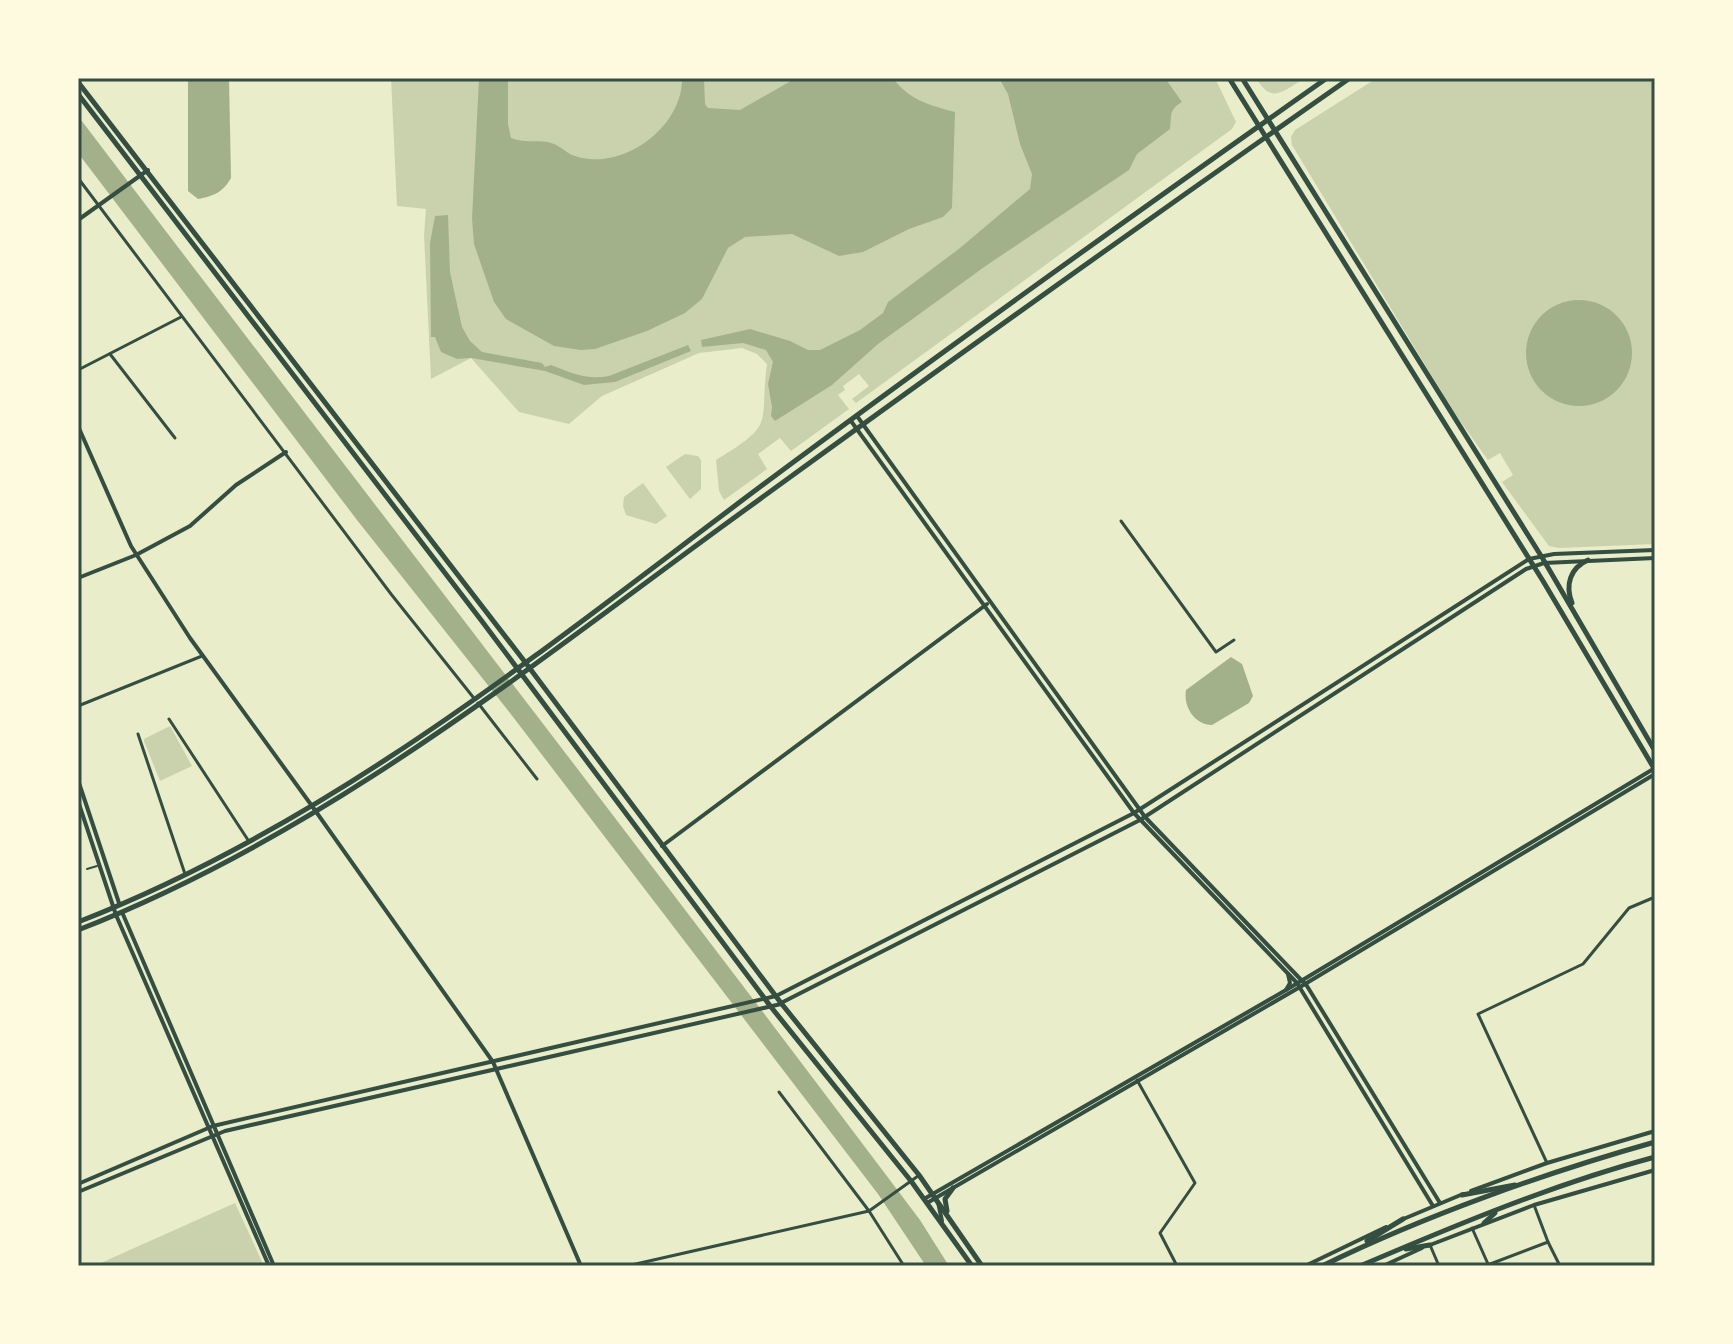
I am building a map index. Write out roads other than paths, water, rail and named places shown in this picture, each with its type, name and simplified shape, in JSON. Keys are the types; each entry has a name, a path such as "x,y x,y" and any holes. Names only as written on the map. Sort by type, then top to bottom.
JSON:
{"main road":[{"path":"926,1201 1286,992 1655,770 1529,559 1229,78"},
{"path":"1242,78 1540,555 1655,751"},
{"path":"528,665 857,416 1327,78"},
{"path":"78,922 133,907 231,860 477,702 856,428 1350,78"},
{"path":"78,82 528,665 781,1003 936,1197 982,1266"},
{"path":"78,94 771,1007 911,1181 972,1266"},
{"path":"78,220 148,170"},
{"path":"857,416 1143,818"},
{"path":"851,421 1134,813 1143,818 1300,983 1440,1203"},
{"path":"78,426 136,555 202,656 493,1062 581,1266"},
{"path":"78,578 136,555 190,526 236,485 286,452"},
{"path":"78,1184 211,1127 776,996 1140,810 1529,559 1540,555 1655,550"},
{"path":"78,1192 214,1134 781,1003 1143,818 1533,566 1655,558"},
{"path":"1579,622 1568,586 1576,568 1588,560"},
{"path":"662,846 990,602"},
{"path":"78,780 118,909 271,1266"},
{"path":"78,801 109,898 118,909"},
{"path":"78,930 314,809"},
{"path":"1286,992 1290,983 1289,970"},
{"path":"1300,983 1433,1206"},
{"path":"1305,1266 1440,1203 1547,1163 1655,1131"},
{"path":"1349,1252 1440,1215 1655,1142"},
{"path":"1360,1266 1501,1208 1596,1173 1654,1157"},
{"path":"1383,1266 1534,1205 1655,1170"},
{"path":"1462,1195 1532,1182"},
{"path":"949,1215 945,1199 951,1186"},
{"path":"936,1197 942,1223"},
{"path":"1484,1223 1501,1208"},
{"path":"1322,1266 1403,1219"},
{"path":"1393,1252 1430,1245"}],"street":[{"path":"78,178 102,205 391,594 537,779"},
{"path":"78,370 182,316"},
{"path":"110,354 175,438"},
{"path":"1121,521 1216,652 1234,640"},
{"path":"78,706 202,656"},
{"path":"169,719 249,841"},
{"path":"138,734 185,874"},
{"path":"1547,1163 1478,1014 1583,964 1629,908 1655,897"},
{"path":"1137,1080 1195,1183 1160,1233 1177,1266"},
{"path":"779,1092 869,1211 904,1266"},
{"path":"627,1266 869,1211 919,1175"},
{"path":"1534,1205 1560,1266"},
{"path":"1472,1228 1486,1265 1548,1242"},
{"path":"1430,1245 1439,1266"}],"lane":[{"path":"87,869 99,865"}]}
